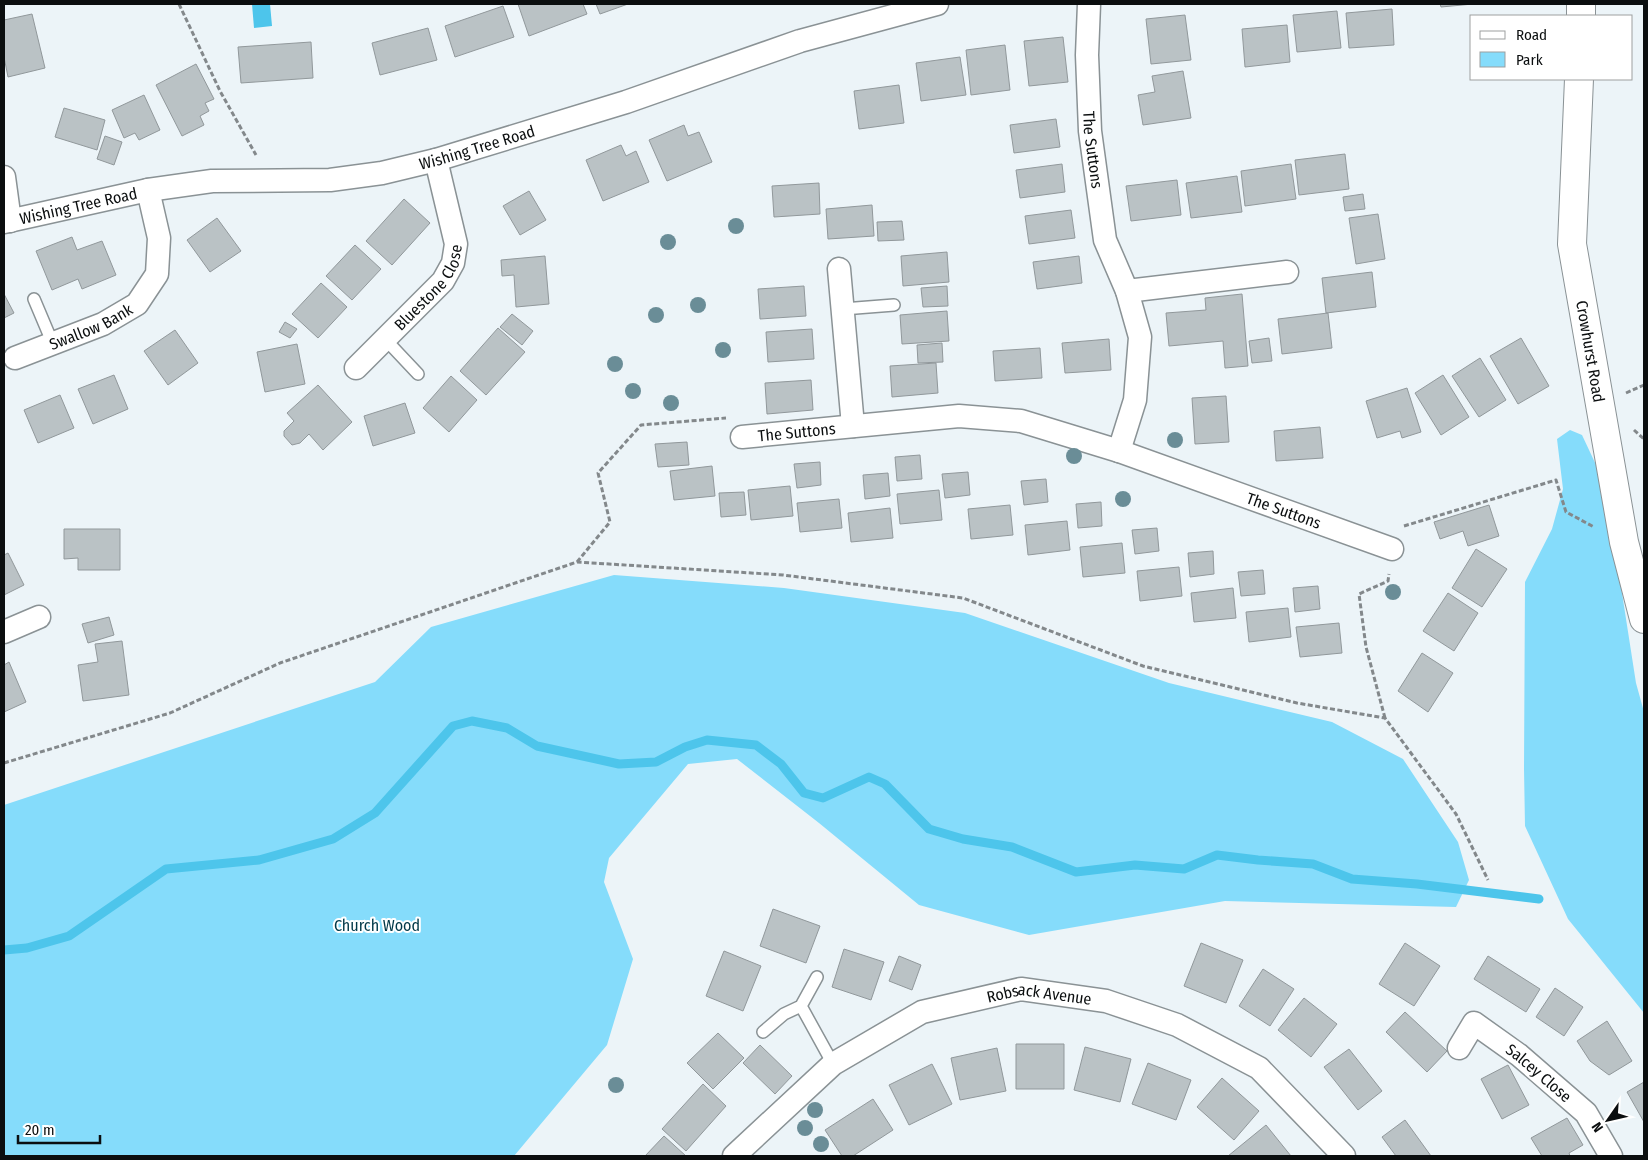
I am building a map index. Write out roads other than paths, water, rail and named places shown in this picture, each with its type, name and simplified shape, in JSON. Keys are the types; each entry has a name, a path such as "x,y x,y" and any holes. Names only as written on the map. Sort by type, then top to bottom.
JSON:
{"main road":[{"name":"Crowhurst Road","path":"1578,80 1572,244 1624,542 1644,619"}],"street":[{"name":"Wishing Tree Road","path":"7,222 148,190 212,181 330,180 382,173 436,160 626,102 800,41 937,4"},
{"name":"The Suttons","path":"1089,4 1087,55 1090,131 1105,240 1127,291 1140,337 1135,400 1118,451"},
{"name":"Bluestone Close","path":"356,368 443,281 453,263 456,244 436,160"},
{"path":"4,177 7,222"},
{"name":"Swallow Bank","path":"15,358 103,324 137,304 157,274 159,238 148,190"},
{"name":"The Suttons","path":"839,269 853,426"},
{"path":"1127,291 1287,272"},
{"name":"The Suttons","path":"742,437 959,416 1021,420 1118,451 1392,549"},
{"path":"4,632 39,617"},
{"name":"Robsack Avenue","path":"734,1156 833,1064 922,1012 1021,989 1106,1001 1177,1025 1259,1068 1344,1156"},
{"name":"Salcey Close","path":"1459,1048 1474,1023 1519,1055 1586,1113 1611,1156"}],"lane":[{"path":"34,299 53,344"},
{"path":"843,309 894,305"},
{"path":"385,338 418,374"},
{"path":"763,1032 784,1014 801,1006 817,977"},
{"path":"801,1006 833,1064"}],"waterway":[{"path":"4,950 27,948 69,936 166,869 259,860 333,839 375,813 453,726 472,721 507,728 537,746 619,764 656,762 685,747 707,740 756,745 781,764 804,793 823,798 869,777 885,784 929,829 963,839 1012,847 1076,872 1135,865 1184,869 1217,855 1313,864 1352,879 1417,884 1539,899"}],"park label":[{"name":"Church Wood","path":"377,925"}]}
